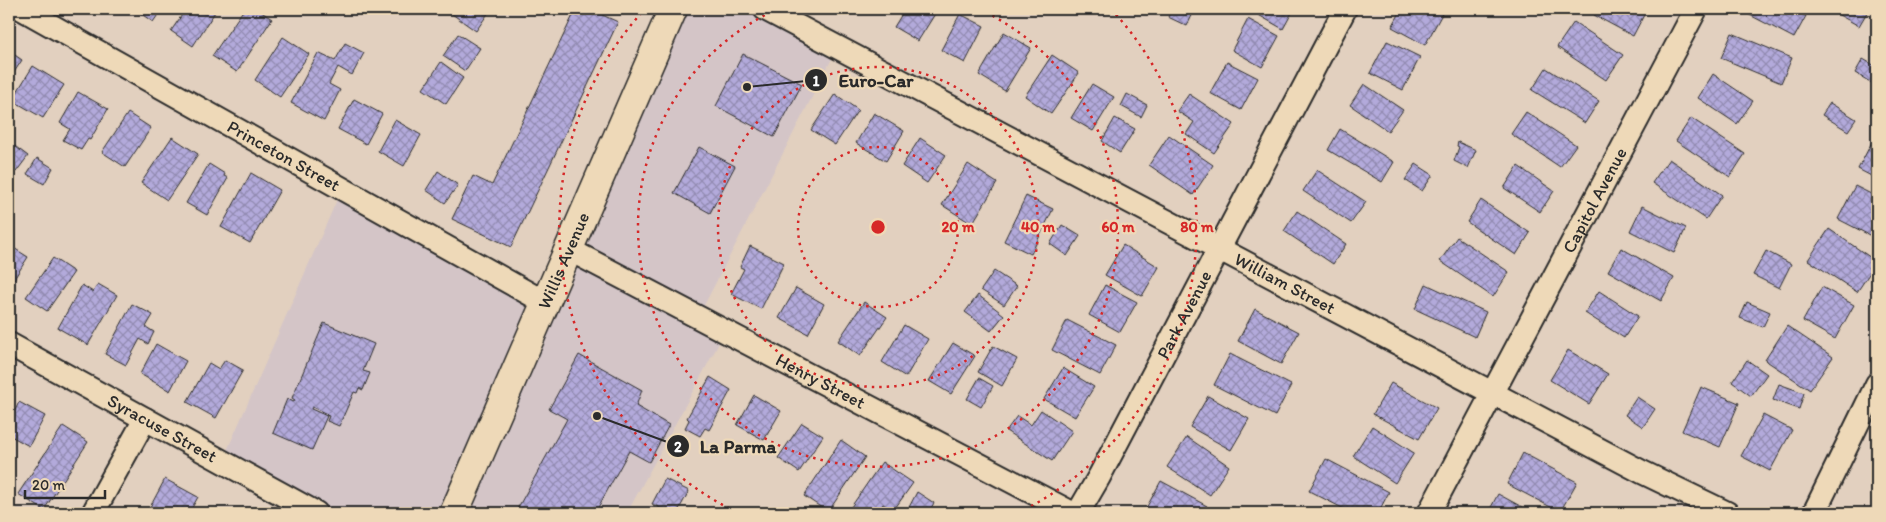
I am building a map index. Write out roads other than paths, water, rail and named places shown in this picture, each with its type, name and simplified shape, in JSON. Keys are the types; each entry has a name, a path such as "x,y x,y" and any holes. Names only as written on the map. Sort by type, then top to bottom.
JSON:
{"main road":[{"name":"Willis Avenue","path":"454,513 546,303 668,11"}],"street":[{"name":"Princeton Street","path":"22,9 546,303"},
{"name":"William Street","path":"764,9 1642,472 1727,513"},
{"name":"Park Avenue","path":"1078,513 1099,477 1345,9"},
{"name":"Capitol Avenue","path":"1429,513 1696,9"},
{"name":"Henry Street","path":"568,249 1072,513"},
{"name":"Syracuse Street","path":"9,344 316,513"},
{"path":"1814,513 1877,384"},
{"path":"94,513 145,419"}],"place":[{"name":"Euro-Car","path":"747,87"},
{"name":"La Parma","path":"597,416"}]}
